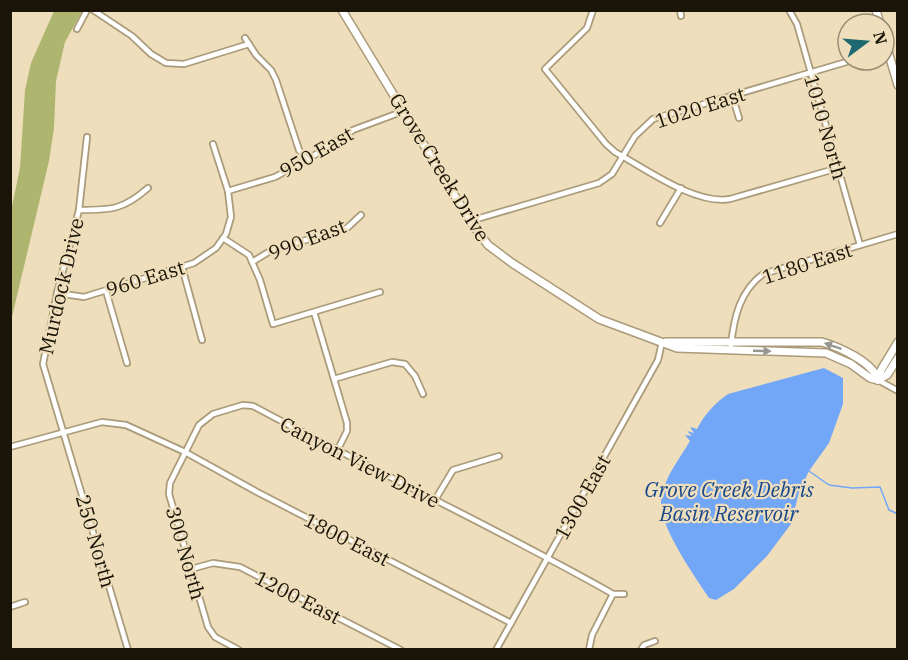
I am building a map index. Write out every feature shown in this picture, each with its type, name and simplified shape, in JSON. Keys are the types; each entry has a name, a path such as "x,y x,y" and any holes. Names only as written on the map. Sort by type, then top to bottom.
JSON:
{"street":[{"path":"77,29 87,10"},
{"path":"93,10 132,36 151,54 166,63 184,64 249,44"},
{"name":"Grove Creek Drive","path":"342,10 470,221 488,245 598,319 662,342 731,346 822,342 839,347 852,355 876,372 878,380 897,391"},
{"path":"593,10 587,28 545,69 606,144 623,156 681,188 701,197 718,200 730,199 838,168"},
{"name":"1010 North","path":"789,10 797,24 860,245"},
{"path":"245,38 256,55 272,70 299,150 307,160"},
{"name":"1020 East","path":"470,221 599,183 612,174 635,136 653,119 836,65"},
{"path":"732,96 739,118"},
{"name":"950 East","path":"228,191 275,177 307,160 353,130 404,111"},
{"name":"Murdock Drive","path":"64,432 43,364 57,293 79,210 87,137"},
{"path":"213,144 228,191 231,217 223,238 249,255 260,279 273,324 380,292"},
{"path":"79,210 121,207 133,202 148,188"},
{"path":"660,223 681,188"},
{"name":"990 East","path":"252,262 272,250 346,228 361,215"},
{"name":"1180 East","path":"731,346 741,301 753,281 763,274 897,234"},
{"name":"960 East","path":"57,293 84,297 182,267 203,258 216,248 223,238"},
{"path":"182,267 202,340"},
{"path":"106,291 127,363"},
{"path":"314,312 347,423 347,431 337,451"},
{"name":"1300 East","path":"496,650 658,360 662,342"},
{"path":"878,380 897,342"},
{"path":"878,380 887,375 897,358"},
{"path":"334,379 392,363 405,364 415,376 423,394"},
{"name":"Canyon View Drive","path":"185,452 199,425 213,414 243,405 253,406 548,557 613,594"},
{"name":"1800 East","path":"10,447 102,422 126,425 185,452 257,492 511,623"},
{"name":"250 North","path":"64,432 128,650"},
{"name":"300 North","path":"185,452 170,483 169,494 208,627 215,637 239,650"},
{"path":"435,501 453,470 499,456"},
{"name":"1200 East","path":"191,569 213,563 240,567 401,650"},
{"path":"589,650 592,635 613,594 624,594"},
{"path":"10,607 26,602"},
{"path":"641,650 644,645 655,641"}],"green space":[{"path":"54,11 82,11 65,42 56,81 54,128 49,161 11,321 11,211 20,168 25,90 31,63"}],"water":[{"name":"Grove Creek Debris Basin Reservoir","path":"824,368 843,378 843,404 829,443 809,471 799,492 791,524 767,556 734,589 716,600 709,598 679,552 662,513 664,486 690,441 685,435 692,436 687,431 694,433 690,427 697,429 710,410 728,394"}],"waterway":[{"path":"809,471 829,485 852,488 880,487 889,510 898,514"}]}
